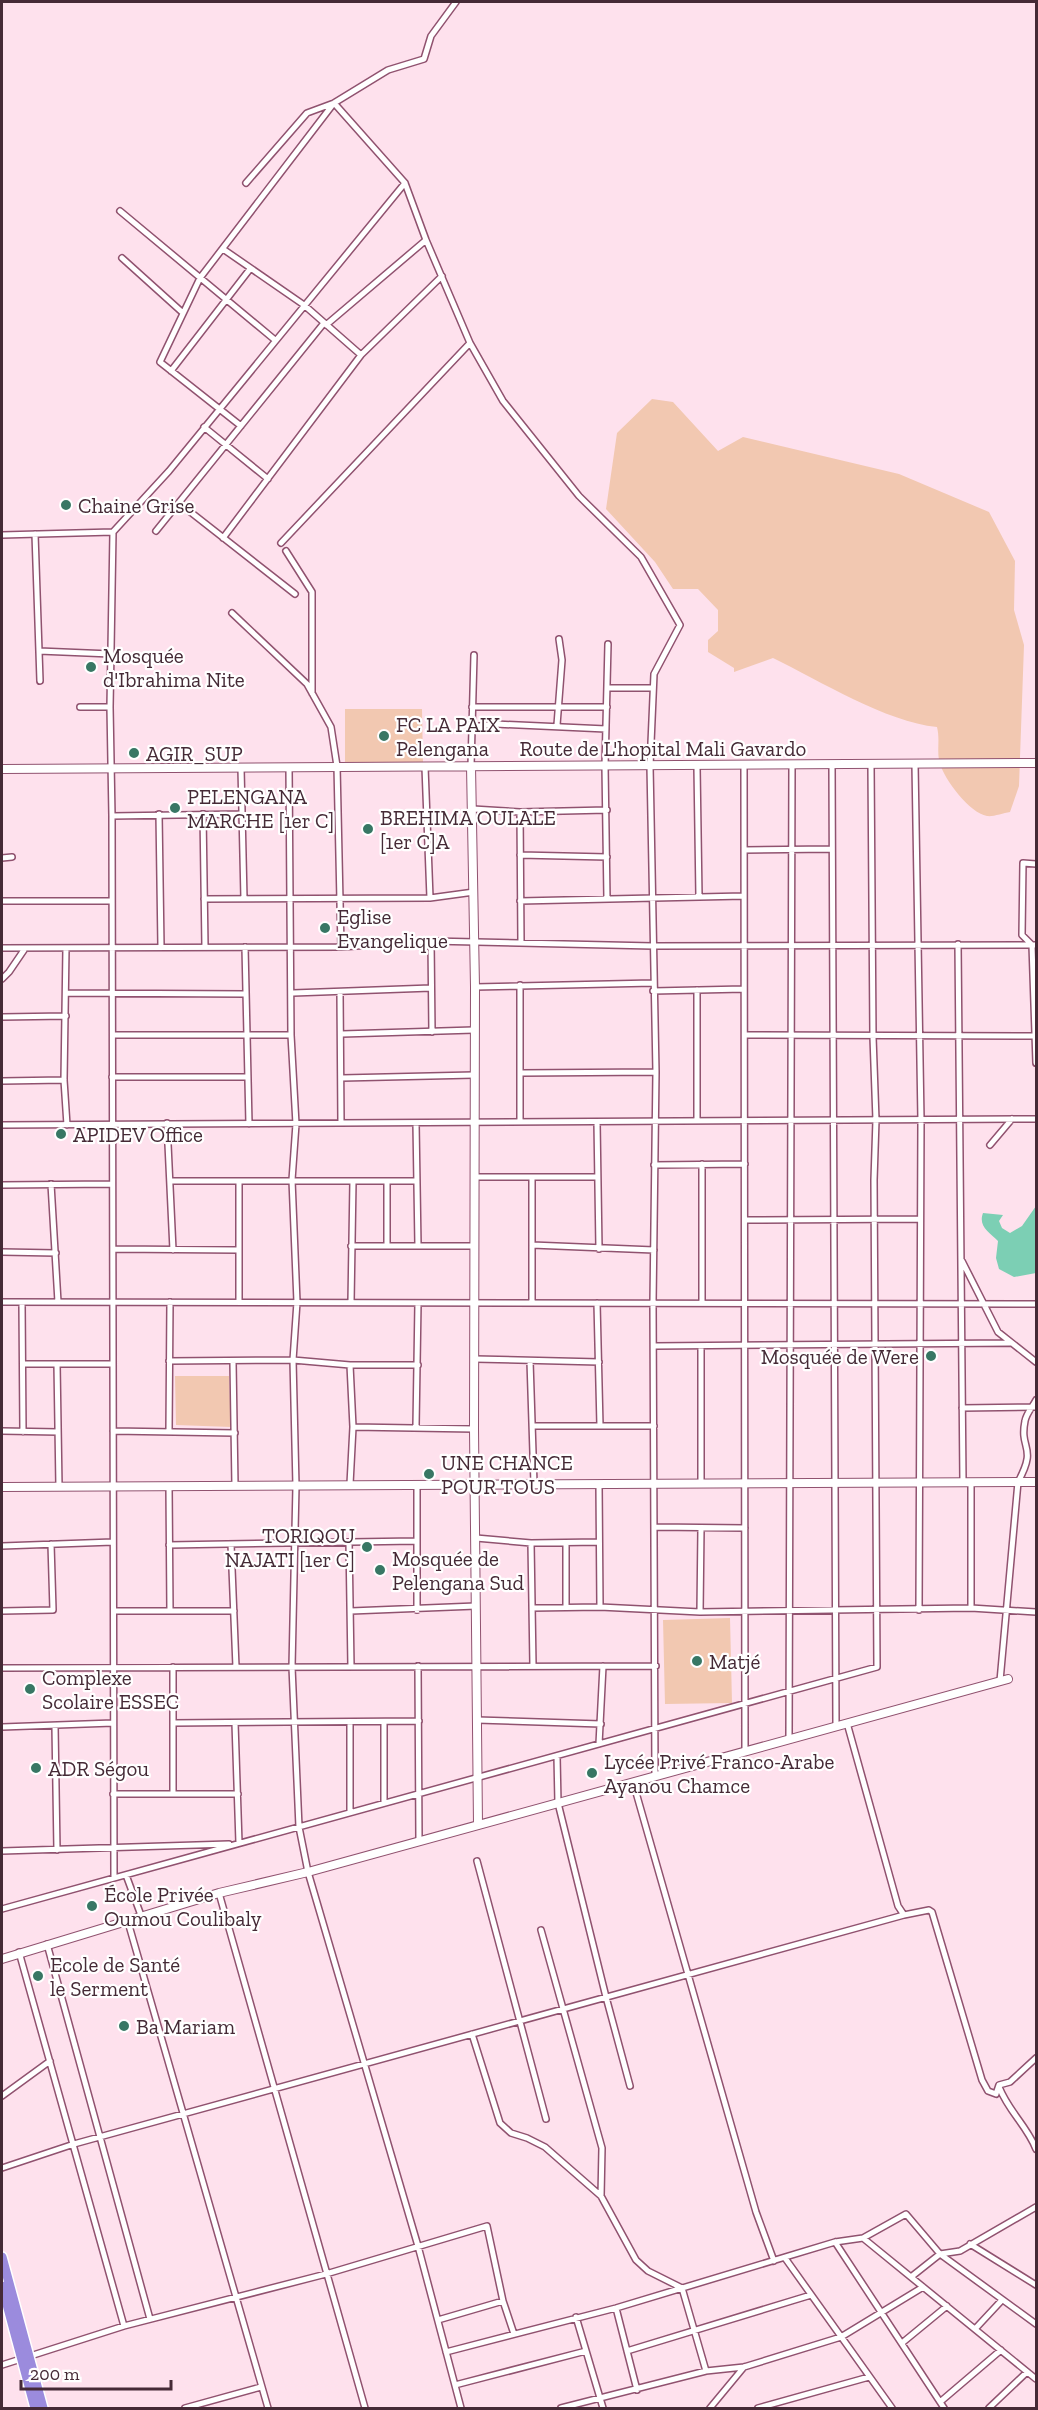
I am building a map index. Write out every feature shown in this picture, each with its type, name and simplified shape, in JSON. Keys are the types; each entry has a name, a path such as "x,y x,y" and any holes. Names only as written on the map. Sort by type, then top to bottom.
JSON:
{"highway":[{"path":"2,2257 35,2409"},
{"path":"2,2286 43,2409"}],"street":[{"path":"246,183 307,113 334,103 388,69 424,59 432,36 456,2"},
{"path":"334,103 405,183 426,240 470,343 503,401 579,496 641,557 680,625 656,669 653,688 650,766 656,1072 653,1303 655,1346 655,1776"},
{"path":"240,426 160,362 200,278 334,103"},
{"path":"114,1878 113,1035 110,768 113,532 204,427 405,183"},
{"path":"120,211 275,340"},
{"path":"156,531 325,324 426,240"},
{"path":"223,249 304,305 362,355"},
{"path":"122,258 183,313"},
{"path":"171,371 250,269"},
{"path":"223,538 362,355 442,276"},
{"path":"281,543 470,343"},
{"path":"204,427 268,478"},
{"path":"179,503 295,594"},
{"path":"2,535 113,532"},
{"path":"35,534 40,681"},
{"path":"286,550 312,592 313,697"},
{"path":"232,613 307,684 331,727 337,766 341,947"},
{"path":"557,726 562,660 559,639"},
{"path":"607,899 608,810 605,766 608,644"},
{"path":"39,651 111,654"},
{"path":"474,655 471,766 475,987 474,1484 478,1825"},
{"path":"607,687 653,688"},
{"path":"80,707 110,707"},
{"path":"472,707 606,707"},
{"path":"472,727 495,723 606,729"},
{"name":"Route de L'hopital Mali Gavardo","path":"2,769 337,766 697,767 1036,763"},
{"path":"915,764 916,945 921,1120 918,1304 920,1344 919,1610"},
{"path":"832,765 835,1345 833,1483 836,1726"},
{"path":"2,1909 877,1667 874,1304 876,1120 873,1037 871,765"},
{"path":"744,766 744,1752"},
{"path":"789,1739 790,1303 793,1120 792,766"},
{"path":"289,767 292,899 291,1035 296,1124 292,1180 297,1302 293,1360 296,1486 292,1667 297,1722 299,1827 308,1872 366,2063 461,2409"},
{"path":"425,767 430,898"},
{"path":"697,767 699,897"},
{"path":"241,768 244,899"},
{"path":"473,809 520,812 608,810"},
{"path":"520,812 521,943"},
{"path":"159,814 161,947"},
{"path":"203,814 205,947"},
{"path":"112,816 243,814"},
{"path":"744,850 832,849"},
{"path":"520,855 607,857"},
{"path":"2,858 12,857"},
{"path":"1036,864 1023,863 1023,935 1034,945 1036,1063"},
{"path":"204,899 430,898 474,892"},
{"path":"520,901 744,896"},
{"path":"2,901 112,901"},
{"path":"2,948 24,950 112,947 341,947 431,941 652,946 1034,945"},
{"path":"431,941 432,1032"},
{"path":"958,944 960,1304 970,1608"},
{"path":"245,947 249,1124"},
{"path":"66,948 64,1080 67,1125"},
{"path":"2,979 24,950"},
{"path":"475,987 653,983"},
{"path":"520,985 520,1122"},
{"path":"292,993 431,988"},
{"path":"653,991 744,989"},
{"path":"697,990 697,1121"},
{"path":"340,992 341,1123"},
{"path":"67,993 245,994"},
{"path":"2,1017 66,1016"},
{"path":"342,1035 474,1030"},
{"path":"113,1035 291,1035"},
{"path":"745,1035 792,1037 1036,1036"},
{"path":"521,1073 656,1072"},
{"path":"342,1078 474,1076"},
{"path":"112,1077 247,1077"},
{"path":"2,1081 64,1080"},
{"path":"990,1145 1012,1119"},
{"path":"2,1125 1036,1119"},
{"path":"597,1122 599,1249"},
{"path":"416,1123 418,1246"},
{"path":"167,1124 173,1250"},
{"path":"702,1164 702,1303"},
{"path":"654,1165 745,1164"},
{"path":"475,1177 597,1177"},
{"path":"532,1177 532,1303"},
{"path":"170,1181 417,1181"},
{"path":"239,1181 239,1302"},
{"path":"351,1302 353,1181"},
{"path":"387,1181 387,1245"},
{"path":"51,1184 58,1302"},
{"path":"2,1185 112,1184"},
{"path":"745,1220 919,1220"},
{"path":"532,1245 654,1250"},
{"path":"351,1246 475,1246"},
{"path":"113,1249 238,1250"},
{"path":"2,1252 56,1252"},
{"path":"960,1257 998,1332 1036,1362"},
{"path":"2,1302 1036,1304"},
{"path":"169,1431 170,1302"},
{"path":"22,1303 23,1432"},
{"path":"416,1426 418,1303"},
{"path":"597,1303 600,1426"},
{"path":"655,1346 1011,1343"},
{"path":"700,1346 701,1483"},
{"path":"476,1359 599,1362"},
{"path":"169,1361 293,1360 350,1365 418,1365"},
{"path":"530,1361 534,1484"},
{"path":"233,1362 236,1433 235,1486"},
{"path":"23,1364 113,1364"},
{"path":"57,1364 58,1487"},
{"path":"350,1365 353,1427 350,1484"},
{"path":"2,1959 219,1893 308,1872 1004,1680 1018,1482 1031,1466 1034,1451 1027,1437 1025,1421 1036,1400"},
{"path":"962,1408 1034,1407"},
{"path":"353,1427 416,1426 474,1429"},
{"path":"533,1426 654,1426"},
{"path":"2,1431 58,1432"},
{"path":"113,1431 236,1433"},
{"path":"2,1487 1036,1482"},
{"path":"599,1484 600,1607"},
{"path":"417,1485 417,1610"},
{"path":"169,1486 170,1611"},
{"path":"655,1527 745,1528"},
{"path":"700,1612 701,1528"},
{"path":"476,1538 531,1543 599,1542"},
{"path":"169,1545 416,1541"},
{"path":"2,1546 113,1542"},
{"path":"349,1542 351,1667"},
{"path":"531,1543 533,1666"},
{"path":"566,1543 566,1607"},
{"path":"2,1611 53,1611 51,1544"},
{"path":"231,1544 236,1667"},
{"path":"351,1611 476,1606"},
{"path":"532,1608 600,1607 700,1612 970,1608 1036,1611"},
{"path":"114,1611 234,1611"},
{"path":"418,1666 419,1841"},
{"path":"599,1744 603,1666"},
{"path":"2,1668 656,1666"},
{"path":"173,1667 173,1794"},
{"path":"477,1719 601,1724"},
{"path":"172,1724 419,1721"},
{"path":"350,1722 350,1812"},
{"path":"384,1722 384,1803"},
{"path":"235,1723 239,1844"},
{"path":"847,1723 898,1906 904,1915"},
{"path":"2,1727 113,1724"},
{"path":"56,1726 57,1850"},
{"path":"557,1756 558,1803 630,2086"},
{"path":"633,1782 756,2212 774,2261"},
{"path":"113,1794 238,1794"},
{"path":"2,1851 239,1844"},
{"path":"477,1860 546,2119"},
{"path":"126,1875 142,1918"},
{"path":"219,1893 365,2409"},
{"path":"2,2168 74,2144 928,1910 933,1912 982,2080 992,2094 996,2094 999,2085"},
{"path":"128,1922 268,2409"},
{"path":"541,1930 561,2009 602,2148 602,2196"},
{"path":"47,1944 150,2319"},
{"path":"19,1952 124,2326"},
{"path":"472,2034 500,2123 511,2133 527,2138 545,2148 602,2196 636,2260 648,2271 682,2288 706,2371"},
{"path":"999,2085 1010,2082 1036,2058"},
{"path":"2,2096 50,2061"},
{"path":"999,2085 1007,2106 1032,2139 1036,2149"},
{"path":"911,2277 940,2254 960,2252 1036,2207"},
{"path":"446,2352 616,2308 835,2242 863,2238 906,2214 940,2254 1036,2324"},
{"path":"2,2365 124,2326 236,2295 326,2274 487,2226 503,2301 514,2334"},
{"path":"863,2238 1036,2378"},
{"path":"835,2242 942,2407 1001,2350"},
{"path":"970,2244 1036,2285"},
{"path":"785,2258 892,2409"},
{"path":"561,2409 706,2371 744,2367 841,2337 923,2287"},
{"path":"627,2351 811,2295"},
{"path":"975,2329 1002,2300"},
{"path":"438,2320 503,2301"},
{"path":"902,2343 947,2306"},
{"path":"616,2308 637,2390"},
{"path":"576,2317 603,2409"},
{"path":"455,2385 586,2351"},
{"path":"710,2409 744,2367"},
{"path":"989,2409 1027,2372"},
{"path":"758,2409 869,2377"},
{"path":"186,2409 261,2387"},
{"path":"781,2402 783,2409"}],"shaded area":[{"path":"652,399 673,402 718,451 743,437 899,474 989,512 1015,561 1014,610 1024,645 1019,786 1010,812 987,816 972,808 957,793 941,767 938,756 937,727 917,724 875,709 773,658 734,672 734,668 708,652 708,640 718,631 718,610 698,589 673,589 655,562 606,509 617,433"},
{"name":"FC LA PAIX Pelengana","path":"345,709 422,709 423,763 345,763"},
{"path":"1036,1206 1036,1273 1014,1277 999,1269 996,1258 998,1241 983,1225 983,1213 1003,1215 999,1221 1002,1228 1010,1233 1022,1226"},
{"path":"175,1376 229,1376 231,1427 176,1425"},
{"name":"Matjé","path":"730,1618 732,1703 665,1704 663,1620"}],"place":[{"name":"Chaine Grise","path":"66,505"},
{"name":"Mosquée d'Ibrahima Nite","path":"91,667"},
{"name":"FC LA PAIX Pelengana","path":"384,736"},
{"name":"AGIR_SUP","path":"134,753"},
{"name":"PELENGANA MARCHE [1er C]","path":"175,808"},
{"name":"BREHIMA OULALE [1er C]A","path":"368,829"},
{"name":"Eglise Evangelique","path":"325,928"},
{"name":"APIDEV Office","path":"61,1134"},
{"name":"Mosquée de Were","path":"931,1356"},
{"name":"UNE CHANCE POUR TOUS","path":"429,1474"},
{"name":"TORIQOU NAJATI [1er C]","path":"367,1547"},
{"name":"Mosquée de Pelengana Sud","path":"380,1570"},
{"name":"Matjé","path":"697,1661"},
{"name":"Complexe Scolaire ESSEC","path":"30,1689"},
{"name":"ADR Ségou","path":"36,1768"},
{"name":"Lycée Privé Franco-Arabe Ayanou Chamce","path":"592,1773"},
{"name":"École Privée Oumou Coulibaly","path":"92,1906"},
{"name":"Ecole de Santé le Serment","path":"38,1976"},
{"name":"Ba Mariam","path":"124,2026"}]}
